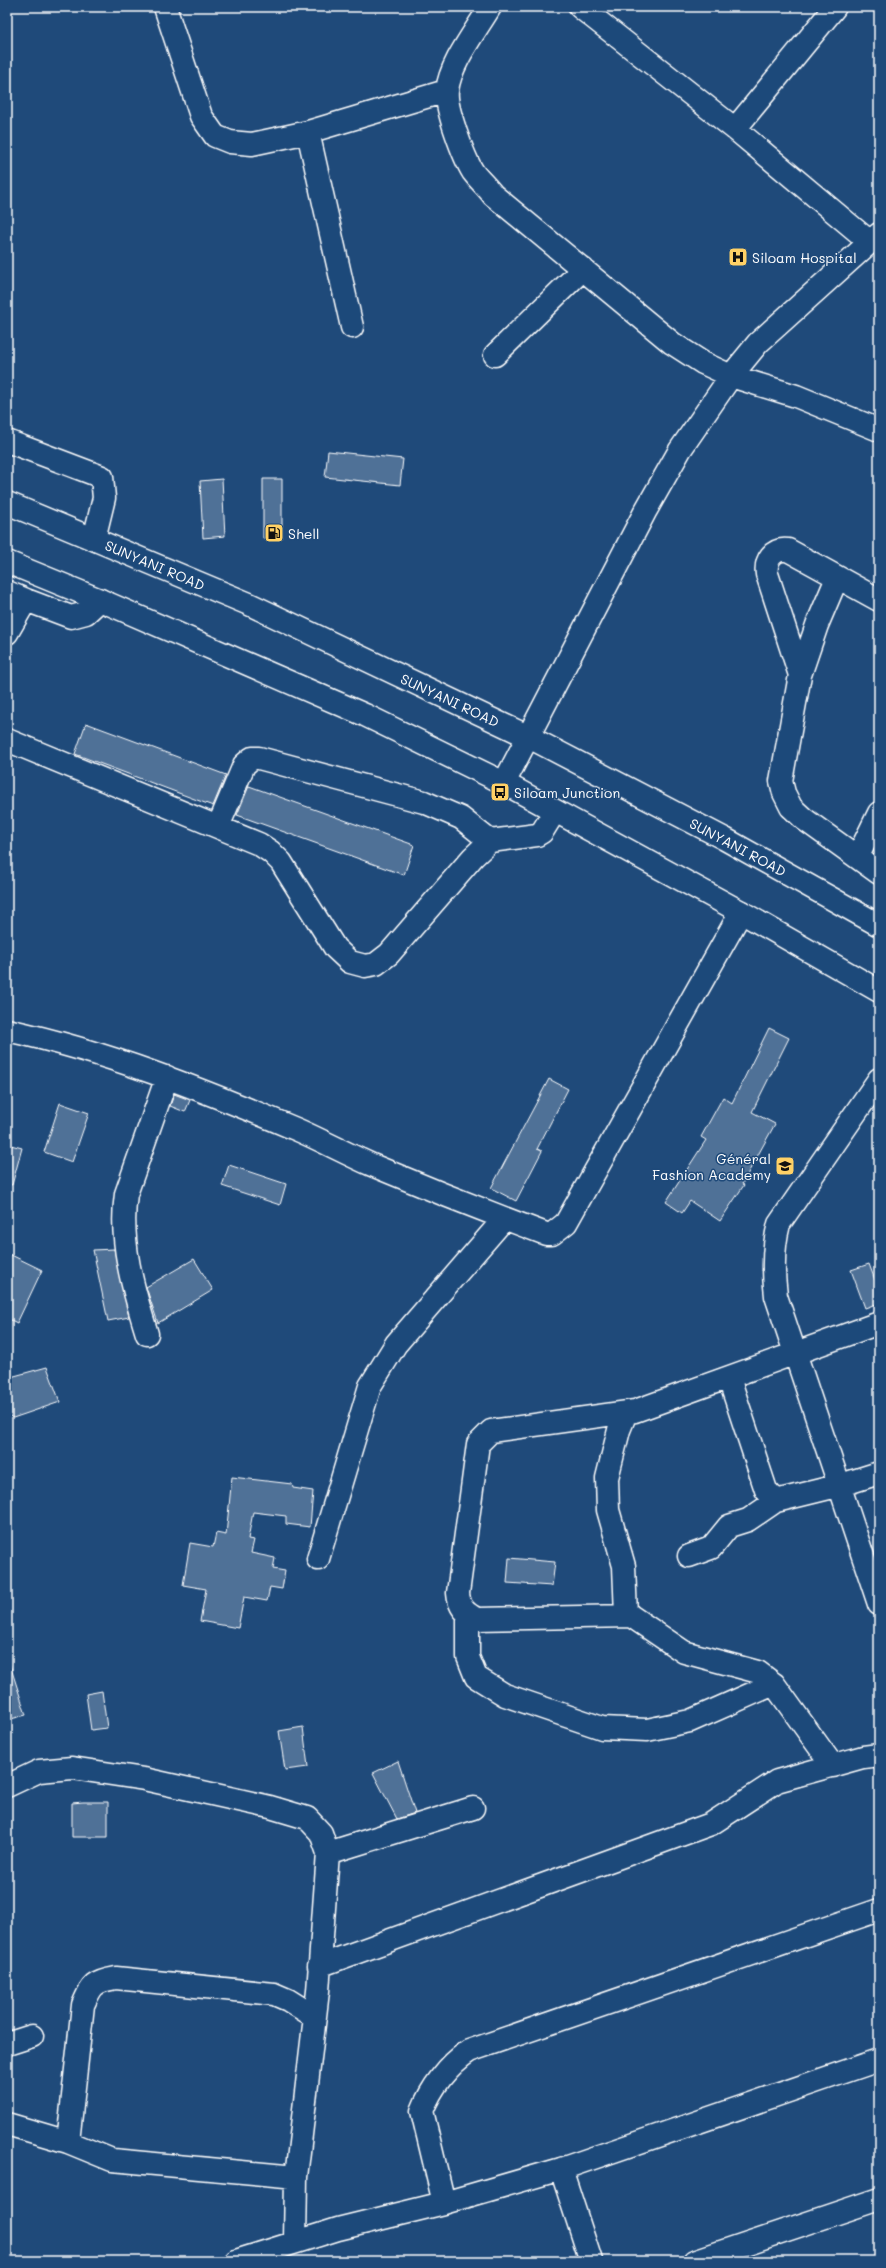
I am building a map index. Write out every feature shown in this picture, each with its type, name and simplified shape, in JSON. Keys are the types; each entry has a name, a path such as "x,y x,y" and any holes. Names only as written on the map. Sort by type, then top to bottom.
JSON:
{"street":[{"path":"164,7 200,116 215,136 230,142 252,144 308,132 446,91"},
{"path":"490,7 454,66 446,91 450,112 462,148 473,171 494,195 672,343 703,363 731,376 796,396 879,430"},
{"path":"504,783 527,736 667,471 731,376 763,339 874,238 580,7"},
{"path":"735,129 835,7"},
{"path":"308,132 352,327"},
{"path":"495,355 583,269"},
{"path":"7,440 102,477 104,498 94,539"},
{"name":"SUNYANI ROAD","path":"7,503 249,604 527,736 725,839 879,925"},
{"path":"800,675 767,574 766,566 774,552 782,549 788,550 879,600"},
{"path":"7,562 100,600 365,715 504,783 741,912 879,991"},
{"path":"837,578 816,625 800,675 781,781 784,793 791,807 804,820 858,856 879,873"},
{"path":"7,633 16,596 71,617 86,612 100,600"},
{"path":"7,740 259,844 271,852 281,862 335,948 350,962 365,966 376,964 389,954 473,857 490,841 537,835 542,832 555,812"},
{"path":"218,827 244,765 252,758 259,758 416,799 460,818 490,841"},
{"path":"858,856 879,813"},
{"path":"7,1030 81,1048 167,1077 504,1218 546,1234 552,1234 566,1223 741,912"},
{"path":"147,1334 130,1275 124,1208 126,1194 167,1077"},
{"path":"879,1079 779,1224 776,1233 774,1284 776,1296 795,1354 841,1485 879,1604"},
{"path":"318,1559 370,1386 382,1363 396,1344 504,1218"},
{"path":"833,1766 774,1684 758,1672 684,1652 636,1619 626,1615 489,1620 477,1619 468,1614 459,1604 458,1593 478,1444 491,1431 626,1413 729,1378 879,1323"},
{"path":"729,1378 766,1490 776,1501"},
{"path":"626,1413 619,1430 607,1478 608,1510 624,1566 626,1615"},
{"path":"689,1556 711,1548 729,1526 748,1520 776,1501 841,1485 879,1473"},
{"path":"468,1614 468,1657 476,1678 505,1695 602,1728 646,1730 690,1721 774,1684"},
{"path":"319,1966 711,1824 778,1781 879,1755"},
{"path":"7,1786 39,1771 72,1768 144,1779 270,1807 307,1818 321,1833 328,1853 315,2017 296,2177 295,2242"},
{"path":"328,1853 473,1808"},
{"path":"444,2203 422,2111 427,2098 456,2060 469,2051 879,1910"},
{"path":"68,2142 83,2005 92,1986 96,1982 116,1978 274,1994 288,2000 315,2017"},
{"path":"7,2044 32,2036"},
{"path":"236,2261 338,2229 444,2203 561,2169 879,2060"},
{"path":"7,2124 68,2142 95,2154 129,2162 296,2177"},
{"path":"561,2169 591,2261"},
{"path":"694,2261 879,2199"}],"building":[{"path":"328,451 403,459 400,485 325,477"},
{"path":"222,479 225,536 203,538 200,481"},
{"path":"263,479 282,479 282,538 263,538"},
{"path":"86,723 226,775 213,806 75,754"},
{"path":"249,786 414,845 404,875 237,815"},
{"path":"769,1028 789,1038 752,1112 775,1124 742,1184 744,1185 720,1221 690,1201 682,1213 666,1202 706,1140 701,1137 723,1097 732,1103"},
{"path":"549,1079 568,1089 537,1149 542,1151 516,1201 491,1188"},
{"path":"174,1094 190,1100 185,1112 170,1106"},
{"path":"60,1103 89,1113 72,1162 44,1152"},
{"path":"7,1144 22,1148 12,1185 7,1184"},
{"path":"229,1165 286,1184 280,1205 222,1186"},
{"path":"114,1249 129,1317 108,1321 93,1250"},
{"path":"7,1253 42,1270 17,1323 7,1318"},
{"path":"194,1259 213,1290 158,1323 146,1287"},
{"path":"869,1264 875,1280 879,1279 879,1303 865,1308 851,1270"},
{"path":"47,1367 60,1402 13,1418 7,1414 7,1378"},
{"path":"232,1477 292,1484 293,1488 313,1491 310,1527 286,1524 286,1516 253,1512 248,1539 254,1540 251,1553 275,1558 273,1569 285,1571 282,1589 270,1587 267,1601 244,1597 238,1628 200,1621 206,1589 183,1585 190,1543 213,1547 216,1533 226,1535"},
{"path":"509,1558 555,1562 552,1586 507,1583"},
{"path":"10,1665 26,1715 7,1720 7,1666"},
{"path":"102,1691 107,1728 91,1730 86,1694"},
{"path":"303,1727 308,1767 285,1770 279,1731"},
{"path":"398,1761 415,1813 397,1819 373,1773"},
{"path":"108,1802 108,1837 72,1837 72,1803"}],"place":[{"name":"Siloam Hospital","path":"738,257"},
{"name":"Shell","path":"274,533"},
{"name":"Siloam Junction","path":"500,792"},
{"name":"Général Fashion Academy","path":"785,1166"}]}
